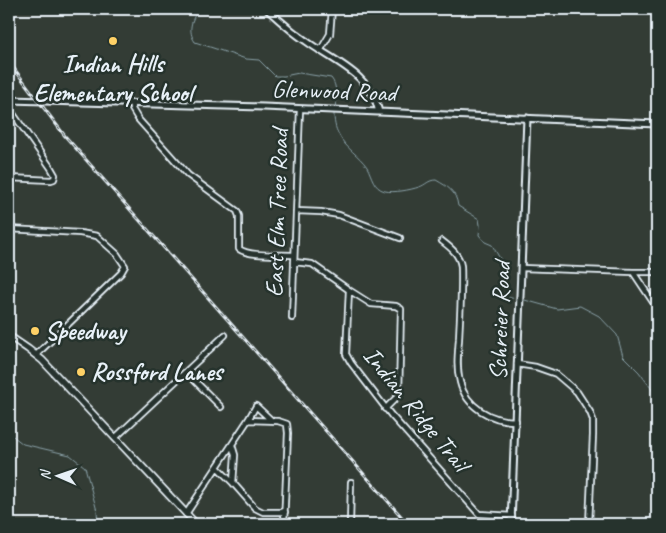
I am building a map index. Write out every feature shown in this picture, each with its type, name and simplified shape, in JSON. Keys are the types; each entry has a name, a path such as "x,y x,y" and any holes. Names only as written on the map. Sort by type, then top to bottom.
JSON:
{"main road":[{"path":"9,336 36,355 196,524"}],"street":[{"path":"267,9 294,33 357,74 374,99 379,112"},
{"path":"320,51 331,29 332,9 370,11 383,9"},
{"name":"Glenwood Road","path":"9,100 343,110 657,124"},
{"path":"132,104 134,114 188,175 237,211 239,216 239,249 243,252 252,253 294,254"},
{"path":"9,108 55,176 51,180 9,178"},
{"name":"East Elm Tree Road","path":"292,318 300,109"},
{"name":"Schreier Road","path":"512,524 527,118"},
{"path":"296,211 339,215 400,238"},
{"path":"9,229 80,233 97,236 118,254 125,266 122,273 36,355"},
{"path":"442,241 453,250 462,266 458,360 460,384 468,397 483,413 500,420 516,420"},
{"path":"294,262 312,264 371,304 396,306 401,309 399,395 385,409"},
{"path":"521,268 657,272"},
{"path":"633,272 657,308"},
{"name":"Indian Ridge Trail","path":"349,290 346,354 385,409 479,514 512,516"},
{"path":"115,438 226,335"},
{"path":"517,364 536,367 556,374 577,392 590,412 593,422 590,524"},
{"path":"186,372 221,407"},
{"path":"186,514 256,406 271,420"},
{"path":"248,420 271,420 287,424 284,524"},
{"path":"232,445 234,455 233,483"},
{"path":"218,467 255,508 262,512 285,512"},
{"path":"350,524 351,482"}],"waterway":[{"path":"198,9 192,21 191,29 195,42 246,59 259,60 275,76 299,73 331,78 336,89 335,109"},
{"path":"334,113 336,127 342,140 364,163 373,181 381,189 393,192 407,190 436,180 451,190 458,206 479,219 479,235 485,242 492,245 505,267 499,285 500,293 506,297 517,299"},
{"path":"521,299 557,309 580,306 599,316 617,335 623,356 639,372 656,398 657,404 652,418 655,441 651,456 653,463 657,467"},
{"path":"9,433 23,444 70,455 85,467 97,511 98,524"}],"railway":[{"path":"9,62 65,136 408,524"}],"place":[{"name":"Indian Hills Elementary School","path":"113,41"},
{"name":"Speedway","path":"35,331"},
{"name":"Rossford Lanes","path":"81,372"}]}
